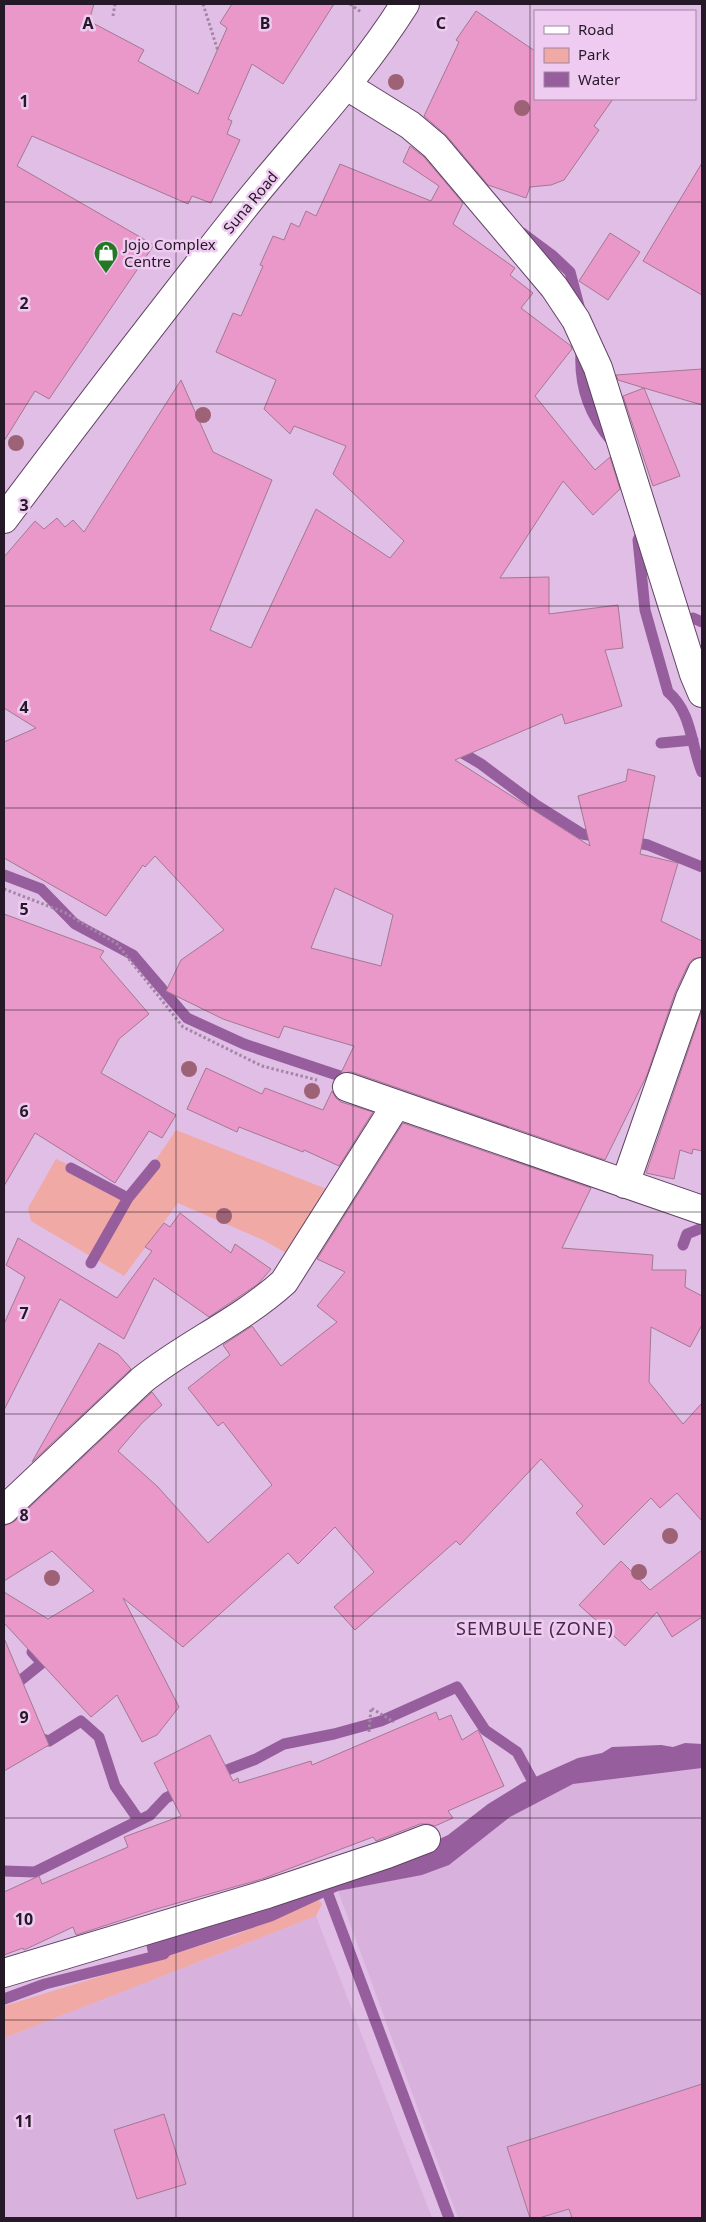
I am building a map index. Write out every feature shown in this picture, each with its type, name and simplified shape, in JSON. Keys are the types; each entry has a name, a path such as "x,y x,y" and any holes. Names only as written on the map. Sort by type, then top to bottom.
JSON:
{"street":[{"name":"Suna Road","path":"4,519 243,209 347,86 388,32 405,4"},
{"path":"347,86 410,124 435,146 554,287 576,320 598,368 700,681"},
{"path":"625,1184 683,1016 702,972"},
{"path":"347,1087 702,1210"},
{"path":"4,1510 156,1369 184,1349 263,1302 284,1282 396,1105"},
{"path":"4,1973 268,1894 426,1839"}],"path":[{"path":"113,16 115,4"},
{"path":"203,4 218,51"},
{"path":"4,889 64,912 117,944 183,1027 262,1066 347,1087"},
{"path":"369,1732 372,1708 394,1722"}],"shaded area":[{"path":"702,1768 702,2218 458,2218 338,1891 422,1875 449,1865 510,1817 573,1784"},
{"path":"316,1916 432,2218 4,2218 4,2038"}],"green space":[{"path":"176,1130 334,1192 290,1255 263,1240 178,1203 124,1276 31,1221 28,1208 56,1159 132,1195"},
{"path":"319,1900 322,1904 316,1916 4,2038 4,2006 235,1935"}],"water":[{"path":"685,1743 702,1744 702,1768 573,1784 510,1817 449,1865 422,1875 338,1891 273,1921 150,1962 145,1939 418,1849 448,1835 488,1804 522,1783 578,1758 602,1753 612,1747 661,1745 673,1747"}],"building":[{"path":"4,4 94,4 89,21 144,50 138,61 198,94 227,28 220,23 232,4 334,4 283,84 252,64 228,119 232,121 227,134 240,140 211,203 192,196 188,204 32,136 17,166 154,245 49,399 35,391 4,441"},
{"path":"476,11 534,50 534,100 612,100 594,126 599,130 564,180 551,185 530,187 526,198 488,185 447,136 424,116 459,42 456,40"},
{"path":"410,146 424,157 463,203 453,224 515,268 510,275 533,293 521,308 571,346 572,349 535,396 595,470 610,457 620,489 593,515 563,481 500,578 549,577 549,614 618,605 623,648 605,650 622,706 565,724 562,714 455,760 590,846 578,796 626,781 628,769 655,776 640,854 678,863 661,921 702,941 702,957 693,959 688,965 675,993 647,1075 605,1160 352,1072 341,1073 354,1046 284,1026 279,1038 223,1019 166,991 181,960 224,930 155,856 145,867 143,865 106,916 4,858 4,742 36,728 4,708 4,557 35,521 44,529 57,518 65,527 73,520 84,532 181,380 213,452 272,480 210,630 251,648 316,509 390,558 404,541 333,474 346,446 294,426 290,434 264,409 276,380 216,352 233,313 241,316 263,266 260,265 273,236 284,240 291,223 299,227 306,211 316,216 340,164 431,201 439,186 403,162","holes":["335,888 393,915 381,966 311,948"]},
{"path":"702,163 702,295 643,261"},
{"path":"610,233 640,252 608,300 579,281"},
{"path":"702,369 702,405 618,380 616,375"},
{"path":"644,388 680,476 653,486 623,396"},
{"path":"4,914 104,951 100,957 149,1014 119,1039 101,1073 176,1115 162,1138 149,1131 115,1183 35,1133 4,1186"},
{"path":"702,1010 702,1151 693,1149 692,1154 680,1150 674,1179 646,1173"},
{"path":"206,1068 262,1094 265,1088 323,1110 332,1091 341,1102 373,1112 339,1166 304,1150 303,1152 239,1127 237,1132 187,1109"},
{"path":"403,1123 591,1188 562,1248 653,1255 652,1270 686,1270 685,1287 702,1296 702,1325 690,1347 651,1327 649,1382 683,1424 702,1403 702,1521 677,1493 660,1508 651,1498 604,1545 576,1513 583,1506 541,1459 460,1545 456,1541 355,1630 334,1607 374,1572 335,1527 298,1564 288,1553 183,1647 123,1598 179,1707 157,1735 142,1742 117,1695 91,1717 4,1623 4,1592 48,1619 94,1591 52,1551 4,1581 4,1526 15,1521 152,1392 162,1405 142,1423 118,1451 158,1487 208,1543 272,1485 223,1422 218,1426 188,1388 230,1355 223,1345 252,1326 281,1366 337,1322 317,1306 345,1272 317,1259"},
{"path":"180,1213 231,1253 235,1244 271,1269 258,1284 209,1317 154,1278 124,1339 60,1299 4,1410 4,1324 25,1277 6,1265 18,1238 117,1298 152,1251 145,1247 164,1223 170,1227"},
{"path":"99,1343 118,1354 131,1369 32,1462"},
{"path":"702,1550 702,1617 672,1637 657,1612 625,1646 579,1605 621,1561 650,1590"},
{"path":"4,1638 49,1745 4,1771"},
{"path":"436,1712 439,1720 451,1715 462,1740 478,1730 504,1786 448,1811 453,1818 435,1826 420,1824 376,1841 373,1837 262,1879 153,1910 76,1935 73,1927 24,1950 23,1948 4,1955 4,1892 39,1876 42,1884 128,1847 124,1837 181,1816 154,1763 210,1735 233,1781 238,1778 239,1783 311,1761 312,1765"},
{"path":"702,2084 702,2218 572,2218 569,2209 539,2218 530,2218 507,2147"},
{"path":"164,2114 186,2184 137,2199 114,2130"}],"waterway":[{"path":"522,233 553,256 570,272 579,306"},
{"path":"581,352 582,378 588,401 592,412 613,443"},
{"path":"642,531 638,540 645,610 668,692 682,709 702,772"},
{"path":"693,618 702,622"},
{"path":"661,743 693,740"},
{"path":"454,748 481,764 536,805 582,834 601,837"},
{"path":"627,841 648,845 702,867"},
{"path":"4,875 41,889 75,924 133,955 187,1018 244,1044 352,1080"},
{"path":"91,1263 128,1198 155,1165"},
{"path":"71,1168 128,1198"},
{"path":"683,1245 687,1234 702,1228"},
{"path":"16,1692 16,1684 42,1663 32,1652"},
{"path":"214,1775 256,1759 284,1744 334,1734 381,1721 457,1687 485,1730 517,1752 538,1791"},
{"path":"33,1736 49,1741 81,1721 99,1737 115,1786 138,1819"},
{"path":"4,1871 35,1872 150,1815 166,1798 184,1789"},
{"path":"325,1886 449,2218"},
{"path":"4,1999 45,1984 164,1954"}],"place":[{"name":"Jojo Complex Centre","path":"106,274"}],"district":[{"name":"SEMBULE (ZONE)","path":"535,1628"}]}
